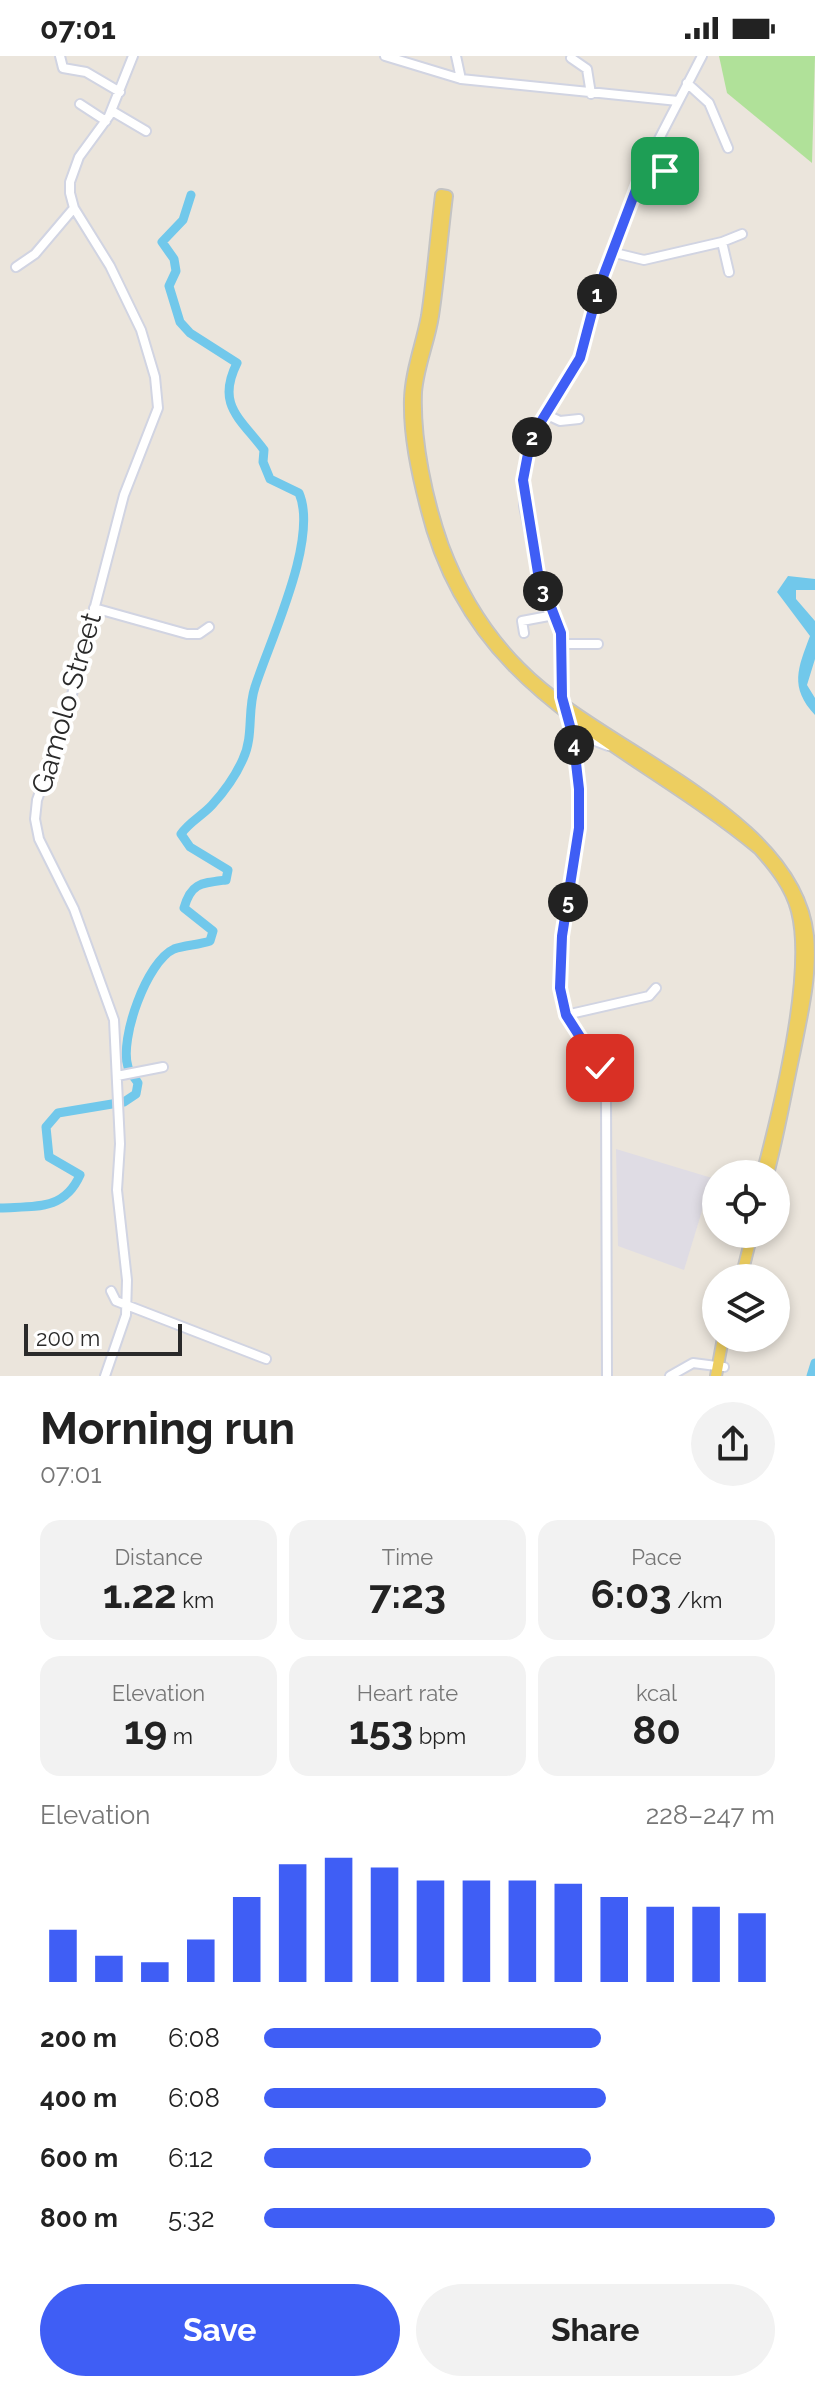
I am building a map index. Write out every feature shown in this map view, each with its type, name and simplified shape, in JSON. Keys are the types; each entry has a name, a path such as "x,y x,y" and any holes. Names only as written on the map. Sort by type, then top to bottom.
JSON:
{"main road":[{"path":"444,196 433,318 416,388 418,426 443,545 468,599 504,650 610,744 759,849 777,871 797,908 803,949 800,982 765,1160"},
{"path":"610,744 763,844 782,867 803,907 809,949 806,983 771,1160"}],"street":[{"path":"16,267 35,254 74,208 70,182 74,169 112,111 133,56"},
{"path":"385,56 461,79 678,101"},
{"path":"456,56 461,79"},
{"path":"607,1376 606,1091 600,1068 566,1015 559,979 559,960 580,816 572,732 557,700 562,644 538,573 523,492 531,438 577,364 598,290 615,253 645,166 702,56"},
{"path":"56,57 63,68 86,72 120,92"},
{"path":"571,58 587,69 591,94"},
{"path":"687,83 709,103 728,148"},
{"path":"80,104 106,121"},
{"path":"112,111 146,131"},
{"path":"645,166 656,171 668,170"},
{"name":"Gamolo Street","path":"74,208 110,266 141,330 157,396 155,421 127,486 35,819 39,839 74,909 114,1020 118,1109 117,1190 127,1265 123,1326 105,1376"},
{"path":"615,253 649,260 742,234"},
{"path":"722,242 729,272"},
{"path":"545,414 560,421 579,419"},
{"path":"94,608 187,634 199,634 209,627"},
{"path":"524,633 522,621 554,615"},
{"path":"562,644 598,644"},
{"path":"572,732 610,744"},
{"path":"566,1015 649,996 656,988"},
{"path":"117,1080 163,1067"},
{"path":"111,1291 113,1299 266,1359"},
{"path":"670,1376 686,1365 720,1371"}],"shaded area":[{"path":"616,1149 702,1175 702,1211 684,1270 618,1246"}],"green space":[{"path":"719,56 815,56 812,163 727,93"}],"water":[{"path":"788,576 815,579 815,590 796,590 796,599 815,621 815,659 807,685 815,698 815,715 802,695 798,677 810,636 777,592"}],"waterway":[{"path":"0,1208 47,1204 57,1201 73,1187 80,1175 49,1157 46,1127 58,1113 124,1102 136,1094 138,1083 128,1067 126,1054 131,1021 145,984 164,956 174,949 210,941 213,931 184,908 194,889 226,880 228,870 190,847 181,834 216,800 243,759 255,687 290,590 303,536 299,493 270,479 263,462 264,450 239,419 230,401 231,377 237,363 190,333 180,322 169,286 176,271 174,259 162,242 183,220 191,195"},
{"path":"811,1376 815,1363"}],"route":[{"path":"600,1068 566,1015 560,988 559,960 579,828 579,789 573,737 562,697 561,633 538,573 524,506 523,480 531,438 580,358 598,290 615,253 645,166 665,171"}]}
